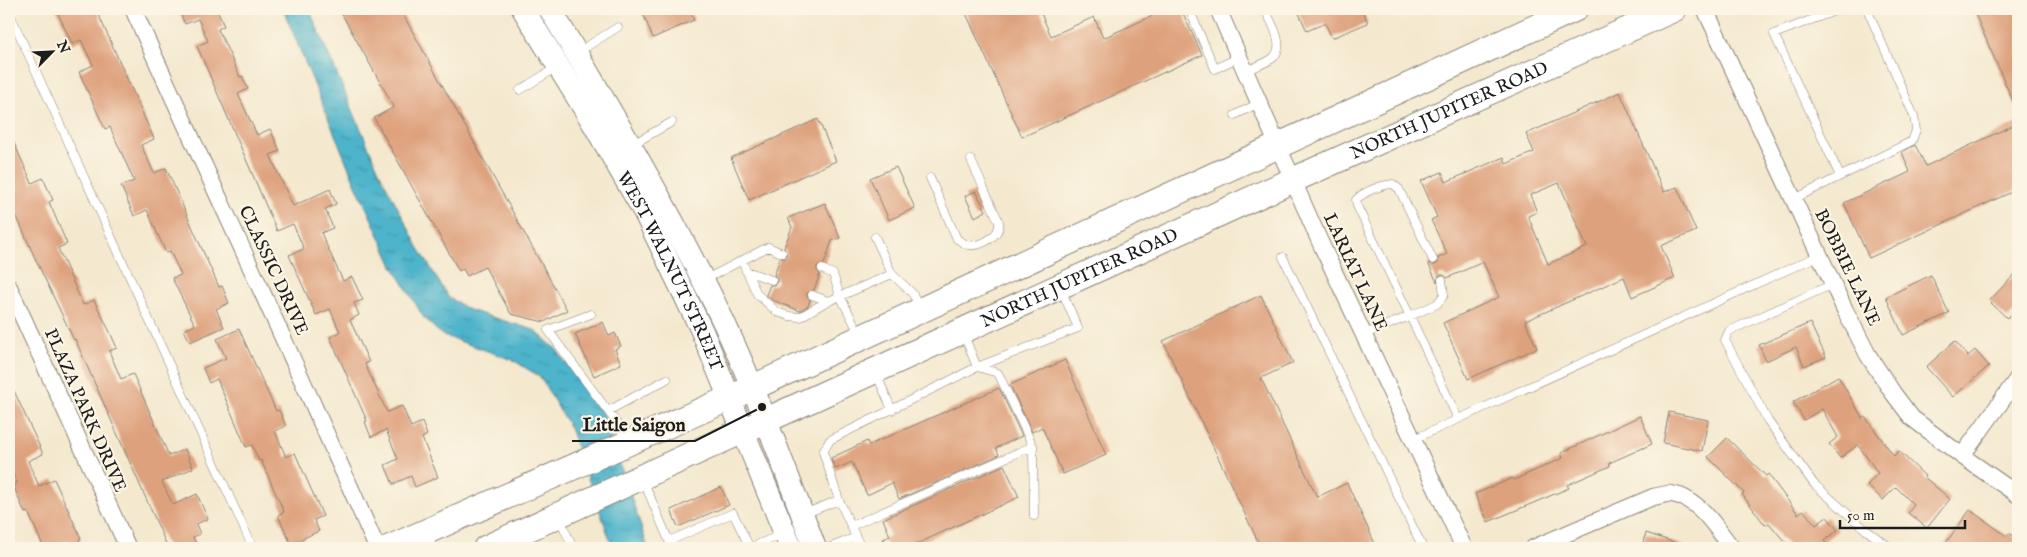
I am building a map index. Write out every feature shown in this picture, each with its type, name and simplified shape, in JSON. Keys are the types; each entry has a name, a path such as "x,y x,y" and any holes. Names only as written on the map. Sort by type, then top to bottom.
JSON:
{"main road":[{"name":"WEST WALNUT STREET","path":"522,9 645,213 702,331 741,393 766,421 815,548"},
{"path":"541,9 565,45 576,53"},
{"name":"WEST WALNUT STREET","path":"550,9 629,141 726,327 741,393 744,431 789,540"},
{"path":"389,548 430,540 548,478 741,393 1575,9"},
{"name":"NORTH JUPITER ROAD","path":"486,548 1293,180 1674,9"},
{"path":"558,66 568,63 577,69 604,110 629,141"},
{"path":"1045,253 1060,286"}],"street":[{"name":"CLASSIC DRIVE","path":"133,9 378,548"},
{"name":"LARIAT LANE","path":"1218,9 1362,335 1464,548"},
{"name":"BOBBIE LANE","path":"1705,9 1868,355 1912,418 2018,495"},
{"name":"PLAZA PARK DRIVE","path":"9,287 128,548"},
{"path":"1962,456 2018,378"},
{"path":"1534,548 1653,497 1671,494 1690,500 1706,514 1732,548"}],"lane":[{"path":"1189,9 1214,68 1274,57 1279,48 1278,38 1264,9"},
{"path":"1840,9 1774,34 1840,176"},
{"path":"1794,200 1912,140 1916,130 1914,116 1867,9"},
{"path":"9,12 253,548"},
{"path":"576,53 618,27"},
{"path":"520,90 558,66"},
{"path":"1235,115 1259,103"},
{"path":"629,141 672,122"},
{"path":"930,178 957,239 965,244 973,245 996,236 1000,229 999,222 971,160"},
{"path":"1433,260 1399,189 1394,184 1386,184 1360,196 1356,200 1357,206 1458,419"},
{"path":"875,237 892,274 912,293 921,309"},
{"path":"703,281 768,247 782,253"},
{"path":"1412,440 1820,255"},
{"path":"1284,257 1423,548"},
{"path":"742,261 757,294 777,312 800,317 828,301 892,274"},
{"path":"822,269 833,274 840,296 861,337"},
{"path":"746,271 772,280"},
{"path":"1362,335 1437,304 1444,294 1442,280"},
{"path":"1833,284 1729,331 1725,340 1768,421 1814,484 1866,530 1891,548"},
{"path":"861,548 839,500 823,452 830,440 977,367 1078,328 1060,286"},
{"path":"812,295 828,301"},
{"path":"591,314 548,330 608,411 626,444"},
{"path":"962,331 977,367"},
{"path":"977,367 998,372 1033,446 1034,516"},
{"path":"876,371 892,410"},
{"path":"608,411 667,378"},
{"path":"851,526 1033,446"},
{"path":"638,479 669,541 733,513 750,548 789,540"},
{"path":"802,515 839,500"},
{"path":"562,514 573,548"},
{"path":"829,548 856,537"}],"water":[{"path":"283,9 309,9 379,171 417,245 448,297 469,310 534,330 556,349 604,415 648,548 613,548 570,428 540,377 513,360 442,335 424,318 393,266 355,183"}],"building":[{"path":"56,9 96,9 154,139 141,145 154,173 166,168 219,287 222,286 229,303 216,309 224,327 190,342 184,330 195,325 172,278 181,275 170,251 166,253 147,210 134,216 121,186 134,181 110,127 105,129 79,72 93,65 81,40 72,44"},
{"path":"178,9 220,9 217,10 224,26 218,29 240,77 242,76 248,89 238,94 257,135 270,129 280,151 270,155 293,206 330,189 336,204 325,209 333,228 321,233 343,281 352,277 363,300 354,303 359,315 350,320 369,362 365,364 387,412 402,406 411,427 422,422 427,435 422,438 438,477 415,487 411,476 393,484 385,465 398,459 386,430 371,437 365,422 367,421 330,337 340,332 330,309 316,315 289,255 304,249 293,224 277,231 197,46 208,41 198,19 185,24"},
{"path":"339,9 400,9 567,310 544,322 511,314 485,267 467,276 463,269 459,271 374,118 394,107"},
{"path":"641,9 689,9 694,20 653,38"},
{"path":"964,9 1039,9 1051,36 1094,17 1103,38 1168,9 1181,9 1202,55 1022,137"},
{"path":"1297,9 1362,9 1368,23 1332,38 1325,23 1307,31"},
{"path":"1973,9 2018,9 2018,113"},
{"path":"1620,92 1664,192 1677,187 1696,231 1661,246 1675,278 1632,297 1624,277 1525,321 1537,348 1468,379 1443,323 1499,297 1483,262 1447,278 1444,275 1439,275 1437,282 1428,263 1435,265 1438,263 1438,258 1447,254 1431,220 1437,217 1421,181 1442,172 1446,182 1504,157 1506,164 1534,152 1526,134","holes":["1559,183 1587,247 1548,264 1528,216 1537,212 1530,195"]},
{"path":"818,119 836,161 749,200 731,158"},
{"path":"2018,123 2018,189 1869,258 1844,203 1910,172 1902,152 1915,145 1926,166"},
{"path":"9,132 32,183 43,178 53,200 49,202 67,244 58,248 83,305 94,300 110,332 117,348 109,351 121,379 133,374 169,456 185,449 193,468 162,482 173,505 197,494 208,519 196,524 200,534 193,537 198,548 168,548 75,339 35,258 9,199"},
{"path":"896,167 915,208 889,220 870,178"},
{"path":"976,191 986,211 975,217 965,196"},
{"path":"825,203 840,238 832,241 824,264 817,266 820,274 814,290 807,293 810,300 808,306 800,311 772,300 766,295 770,285 774,285 777,282 777,278 774,275 780,258 785,258 787,255 784,248 792,227 788,218"},
{"path":"2018,271 2018,307 2007,318 1989,301"},
{"path":"1931,275 1949,313 1903,335 1886,297"},
{"path":"1261,295 1293,363 1261,378 1317,497 1347,483 1377,548 1261,548 1163,341"},
{"path":"603,322 609,336 615,333 621,346 615,349 621,364 594,376 575,334"},
{"path":"1810,323 1826,357 1804,366 1796,347 1766,361 1759,345"},
{"path":"239,329 276,411 279,410 286,426 275,431 286,457 295,453 323,516 314,520 319,531 291,544 278,515 284,512 261,460 259,461 252,445 246,447 217,379 209,383 203,368 226,358 217,339"},
{"path":"1955,341 1968,356 1975,350 1989,366 1953,397 1926,367"},
{"path":"1065,360 1106,455 1063,474 1042,427 1032,432 1010,385"},
{"path":"1838,376 1863,419 1865,417 1894,456 1899,451 1924,477 1950,499 1927,528 1908,513 1914,505 1896,487 1883,500 1867,485 1878,473 1858,445 1840,458 1829,444 1838,437 1822,409 1804,420 1793,402"},
{"path":"9,380 43,454 28,461 39,486 54,479 81,538 79,539 83,548 44,548 28,512 25,513 13,485 17,483 9,464"},
{"path":"999,388 1022,436 996,448 999,455 899,499 892,483 867,495 852,462 835,469 831,458 867,441 869,445"},
{"path":"1669,412 1708,420 1702,451 1663,443"},
{"path":"1640,416 1652,444 1609,463 1610,466 1567,485 1569,488 1488,522 1475,494 1513,478 1514,480 1563,458 1561,453"},
{"path":"1727,438 1766,476 1768,474 1798,514 1803,510 1816,525 1827,517 1838,530 1824,541 1830,548 1790,548 1769,523 1765,525 1742,494 1744,493 1708,457"},
{"path":"1004,465 1019,497 908,548 888,548 883,539 890,536 883,519"},
{"path":"721,487 729,505 678,527 671,510"},
{"path":"1970,510 2007,536 2009,533 2018,540 2018,548 1942,548"},
{"path":"1646,533 1685,546 1685,548 1641,548"}],"place":[{"name":"Little Saigon","path":"762,407"}]}
